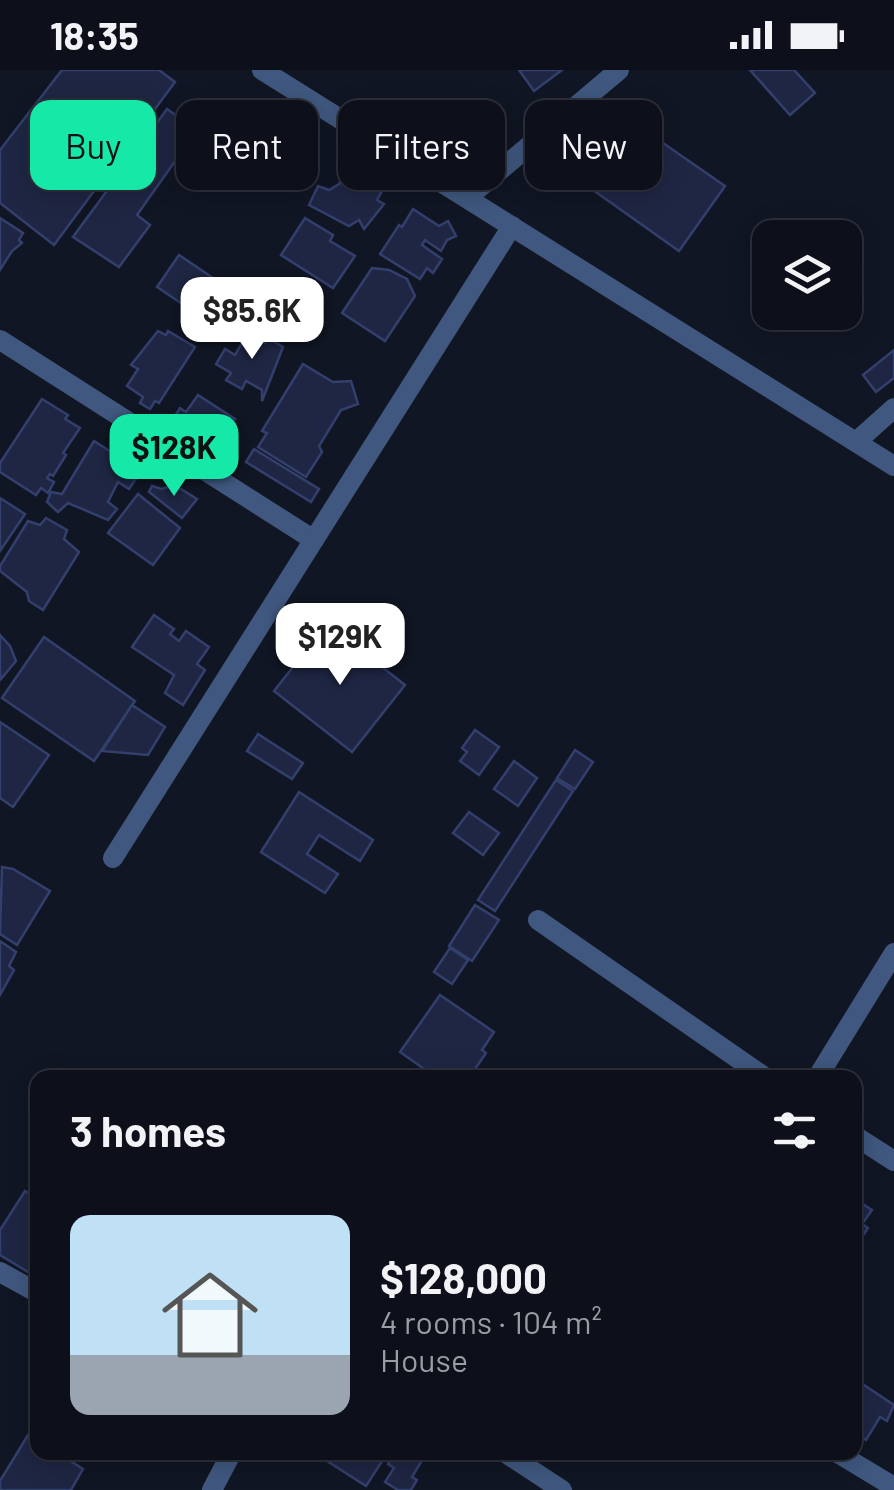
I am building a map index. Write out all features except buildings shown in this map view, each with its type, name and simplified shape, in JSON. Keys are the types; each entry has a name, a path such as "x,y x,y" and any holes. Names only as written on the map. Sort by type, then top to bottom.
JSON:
{"street":[{"path":"262,70 894,466"},
{"path":"466,198 620,70"},
{"path":"112,858 512,226"},
{"path":"0,340 314,540"},
{"path":"856,442 894,408"},
{"path":"538,920 754,1070"},
{"path":"823,1070 894,953"},
{"path":"862,1140 894,1161"},
{"path":"0,1272 30,1289"},
{"path":"212,1490 228,1460"},
{"path":"516,1460 562,1490"},
{"path":"849,1460 894,1487"}]}
